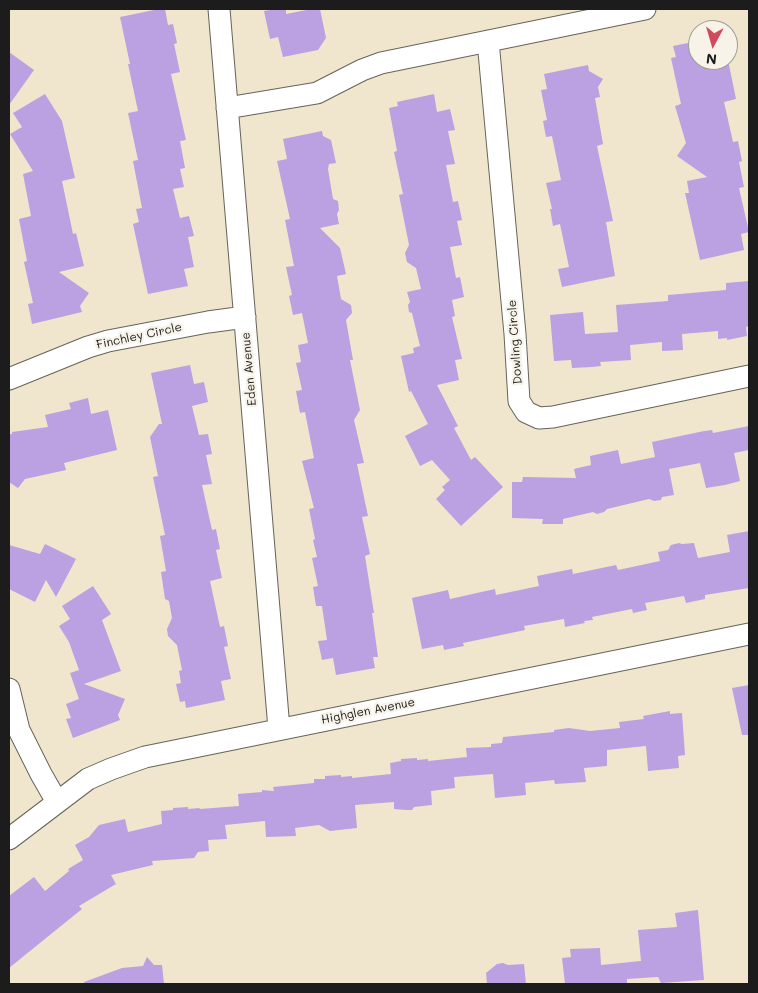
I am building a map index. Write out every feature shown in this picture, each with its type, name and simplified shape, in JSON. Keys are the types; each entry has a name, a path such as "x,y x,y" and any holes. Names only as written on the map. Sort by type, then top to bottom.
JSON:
{"street":[{"name":"Eden Avenue","path":"219,9 279,729"},
{"path":"227,108 317,93 362,70 382,63 645,9"},
{"name":"Dowling Circle","path":"488,41 519,402 526,412 539,418 553,417 749,376"},
{"name":"Finchley Circle","path":"9,379 88,347 108,341 245,317"},
{"name":"Highglen Avenue","path":"9,839 88,779 145,757 749,634"},
{"path":"9,689 19,730 57,802"}],"building":[{"path":"165,9 168,25 173,24 177,43 174,44 180,72 171,74 186,140 180,141 185,168 180,169 184,187 173,189 180,218 189,216 194,236 188,237 194,267 184,269 188,286 148,294 133,224 139,222 136,209 142,208 133,161 138,160 128,113 138,111 120,17"},
{"path":"286,9 286,14 320,9 326,38 318,50 283,57 278,37 270,39 264,11"},
{"path":"688,43 688,70 730,70 736,99 724,102 733,142 738,141 742,161 739,162 744,187 739,188 749,232 741,234 744,250 700,260 685,193 689,193 687,181 707,177 677,156 686,143 675,106 681,104 671,58 676,57 673,46"},
{"path":"9,52 34,70 9,105"},
{"path":"588,65 589,71 603,79 598,87 600,97 595,98 603,144 597,146 613,221 606,222 615,276 562,287 558,269 569,267 560,224 553,226 550,209 552,209 546,183 561,180 552,136 546,137 543,121 547,120 541,90 547,89 544,74"},
{"path":"45,94 62,121 75,178 62,181 73,234 76,233 84,266 59,272 89,293 80,306 82,312 32,324 28,304 33,303 24,262 27,261 19,219 31,216 23,174 33,171 10,134 22,127 13,113"},
{"path":"434,94 437,112 450,109 455,130 448,131 455,164 446,165 453,202 458,201 462,220 457,221 462,245 450,247 456,278 460,277 464,297 452,300 455,316 452,317 462,359 455,360 459,380 437,385 458,426 454,428 471,460 475,457 503,487 461,526 436,499 445,490 442,487 450,480 432,460 420,466 405,436 428,424 411,391 409,392 401,356 414,353 413,348 420,346 412,313 409,312 408,305 410,302 407,292 421,289 416,268 407,262 405,253 409,245 399,195 403,194 394,152 397,151 389,108 398,106 397,102"},
{"path":"322,131 323,136 331,140 336,163 329,164 328,169 333,199 338,201 339,210 337,214 339,224 320,228 340,248 346,274 337,276 341,299 351,305 352,313 346,320 353,360 350,360 360,410 354,420 364,463 357,464 368,516 362,517 370,554 365,556 374,613 372,613 378,657 373,657 375,668 336,675 333,658 322,660 318,641 327,640 322,606 316,606 313,587 318,586 312,558 317,557 309,509 314,508 302,461 314,458 305,412 300,413 296,391 302,390 296,363 301,362 298,345 308,343 302,313 293,315 289,296 292,295 286,267 294,266 285,220 290,219 277,161 287,159 283,139"},
{"path":"749,281 749,326 746,327 747,336 727,340 727,338 718,339 718,331 682,334 683,350 662,351 662,342 630,345 631,360 600,362 601,366 572,368 571,360 554,361 550,315 583,312 585,334 618,332 616,305 668,301 668,295 726,290 726,283"},
{"path":"190,365 194,384 204,382 208,402 192,406 199,435 208,434 212,454 206,455 212,484 202,485 212,530 216,529 220,549 216,550 222,578 210,581 220,627 224,626 228,646 224,647 231,679 221,681 225,700 186,708 185,701 180,702 176,684 181,683 179,671 182,670 177,645 168,636 167,629 172,618 169,601 165,599 161,572 166,571 160,536 165,535 153,477 158,476 150,437 159,424 162,424 151,373"},
{"path":"88,398 91,414 108,410 117,450 64,463 66,470 25,479 18,488 9,482 9,434 48,427 45,415 71,409 69,403"},
{"path":"749,426 749,450 734,453 740,481 706,488 700,463 669,469 674,495 662,497 661,500 654,501 649,499 607,509 597,514 593,512 563,519 563,524 542,524 543,519 512,518 512,482 522,482 523,477 576,478 574,469 591,465 590,456 618,450 621,464 655,457 652,442 704,431 712,430 713,433"},
{"path":"749,531 749,588 705,595 705,599 686,603 684,596 645,603 647,610 633,613 632,609 592,617 593,620 584,621 585,623 565,627 564,619 524,626 525,630 463,643 464,646 444,650 443,645 422,649 412,598 448,590 450,599 495,589 496,595 539,586 537,576 572,569 573,574 616,565 618,570 660,561 658,552 668,550 671,545 679,543 694,543 698,558 730,552 727,535"},
{"path":"45,544 76,559 56,597 46,580 35,602 9,589 9,545 40,554"},
{"path":"93,586 111,614 102,620 121,671 84,684 125,699 118,715 120,720 73,738 66,719 71,718 66,704 79,699 70,673 79,670 69,642 59,626 70,619 62,606"},
{"path":"749,685 749,735 742,735 732,688"},
{"path":"670,711 670,714 682,713 685,755 678,756 679,768 648,771 646,746 607,750 607,766 584,768 586,782 555,784 554,780 525,783 526,795 495,798 493,774 454,777 455,788 431,791 432,805 406,810 394,809 394,802 355,805 357,828 330,831 319,825 295,828 296,836 266,837 265,821 225,825 227,839 208,840 209,851 198,852 194,858 152,861 153,865 111,875 116,884 79,906 82,909 9,968 9,896 34,877 45,891 69,871 68,869 83,860 75,845 89,837 99,825 125,819 128,832 162,824 161,811 173,810 173,808 188,807 188,809 200,809 239,806 238,794 262,792 262,790 274,791 273,787 314,783 314,779 325,779 325,776 341,775 341,777 352,776 352,778 391,774 390,763 401,761 401,759 417,758 417,760 428,759 428,761 467,757 466,748 491,747 491,744 502,743 503,737 554,732 554,730 569,728 590,731 620,728 619,722 644,719 643,716"},
{"path":"698,910 704,980 661,983 658,977 627,979 627,984 565,984 562,958 571,957 570,949 600,948 601,965 641,961 638,930 677,927 675,913"},
{"path":"147,957 154,965 162,965 164,984 84,984 84,982 122,968 143,966"},
{"path":"503,963 508,965 524,964 526,984 487,984 486,973 497,964"}]}
